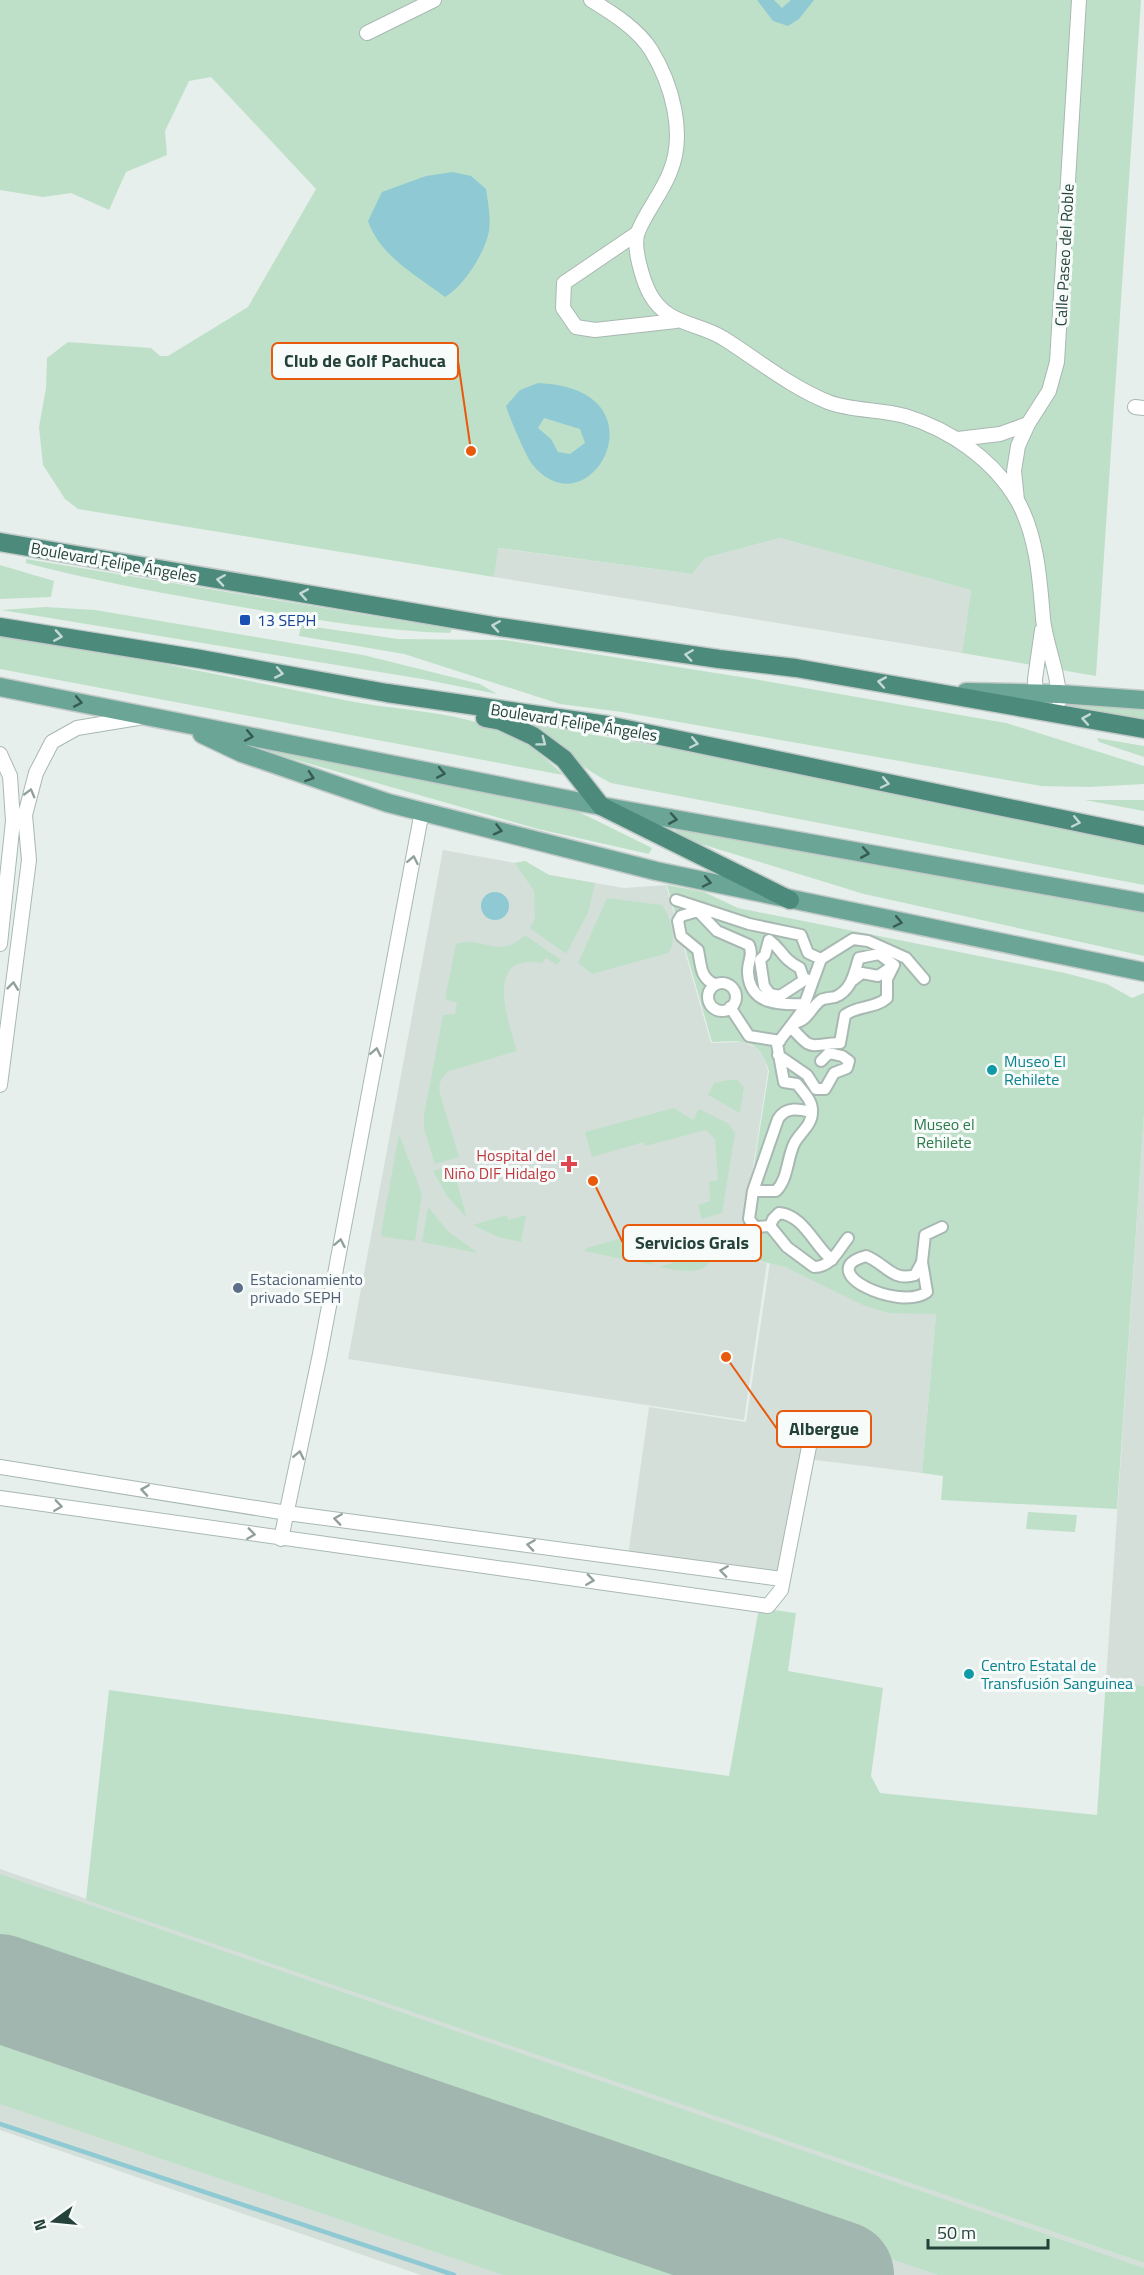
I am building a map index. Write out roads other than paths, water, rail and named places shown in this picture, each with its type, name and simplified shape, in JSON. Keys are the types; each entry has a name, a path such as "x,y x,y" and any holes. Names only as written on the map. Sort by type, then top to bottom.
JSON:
{"highway":[{"name":"Boulevard Felipe Ángeles","path":"0,542 490,625 719,659 796,668 940,692 1036,702 1059,714 1144,729"},
{"name":"Boulevard Felipe Ángeles","path":"0,627 200,659 387,693 607,725 1144,836"},
{"path":"387,693 414,704 501,721 533,735 564,759 601,806 790,900"}],"main road":[{"path":"0,687 601,806 1144,903"},
{"name":"Boulevard Felipe Ángeles","path":"1036,702 1059,694 1144,700"},
{"path":"179,723 242,753 388,803 656,871 1144,972"}],"street":[{"path":"367,33 434,0"},
{"path":"591,0 623,21 651,49 672,98 678,130 672,169 658,199 636,234 564,284 563,308 576,327 595,330 676,321 709,330 750,355 794,387 831,403 906,417 958,439 998,477 1017,500 1029,531 1039,572 1044,621 1059,694 1059,714"},
{"name":"Calle Paseo del Roble","path":"1017,500 1014,471 1018,446 1028,424 1049,391 1057,362 1079,0"},
{"path":"636,234 639,265 650,295 676,321"},
{"path":"958,439 1000,434 1028,424"},
{"path":"1036,702 1044,621"},
{"path":"0,1085 29,860 25,815 36,772 52,742 77,728 150,716"},
{"path":"0,754 10,776 13,821 0,944"},
{"path":"281,1539 320,1354 422,811"},
{"path":"676,900 749,924 801,935 808,953 821,959"},
{"path":"715,984 709,991 710,1004 722,1011 730,1008 735,999 734,990 728,984 715,984 707,981 703,975 698,950 681,936 678,921 681,916 698,911 717,931 749,945 752,953 747,972 757,996 770,1004 804,1004"},
{"path":"753,1191 776,1191 783,1184 789,1156 797,1137 806,1130 812,1112 810,1101 797,1084 784,1082 777,1044 792,1025 804,1004 809,981 821,959 853,939 868,941 906,958 924,979"},
{"path":"769,940 776,945 783,959 800,968 809,981 780,996 770,994 764,986 760,960 765,955 769,940"},
{"path":"853,980 859,958 879,954 894,965"},
{"path":"792,1025 804,1021 821,1000 837,996 862,973 878,976 894,965"},
{"path":"792,1025 804,1043 813,1046 840,1043 845,1015 855,1008 873,1006 887,998 887,979 894,965"},
{"path":"730,1008 749,1036 780,1041"},
{"path":"778,1055 807,1075 809,1083 816,1089 825,1089 834,1073 847,1068 849,1061 842,1056 829,1053 821,1061"},
{"path":"770,1226 755,1227 749,1219 753,1191 782,1113 791,1109 812,1112"},
{"path":"770,1226 779,1213 788,1216 801,1224 820,1251 832,1260"},
{"path":"770,1226 786,1247 814,1267 822,1267 832,1260 848,1238"},
{"path":"928,1266 908,1277 892,1274 866,1256 854,1261 849,1268 856,1282 868,1289 896,1296 916,1297 927,1292 928,1266 925,1235 942,1227"},
{"path":"841,1247 846,1249 854,1261"},
{"path":"0,1498 768,1606 781,1590 814,1421"},
{"path":"0,1467 287,1513 782,1579"},
{"path":"458,1562 464,1536"}],"water":[{"path":"757,0 774,0 782,8 791,0 814,0 799,19 788,26 773,21"},
{"path":"453,172 471,176 486,189 490,226 487,240 473,268 445,297 390,255 381,245 368,221 382,192 426,176"},
{"path":"538,383 578,391 601,408 609,430 606,452 594,471 576,482 554,481 532,464 506,406 520,390","holes":["544,418 580,429 585,443 570,454 558,452 551,439 538,428"]},
{"path":"495,892 505,896 509,906 505,916 495,920 485,916 481,906 485,896"}],"waterway":[{"path":"0,2124 454,2275"}],"place":[{"name":"Club de Golf Pachuca","path":"471,451"},
{"name":"13 SEPH","path":"245,620"},
{"name":"Museo El Rehilete","path":"992,1070"},
{"name":"Hospital del Niño DIF Hidalgo","path":"569,1164"},
{"name":"Servicios Grals","path":"593,1181"},
{"name":"Estacionamiento privado SEPH","path":"238,1288"},
{"name":"Albergue","path":"726,1357"},
{"name":"Centro Estatal de Transfusión Sanguinea","path":"969,1674"}],"park label":[{"name":"Museo el Rehilete","path":"944,1133"}]}
